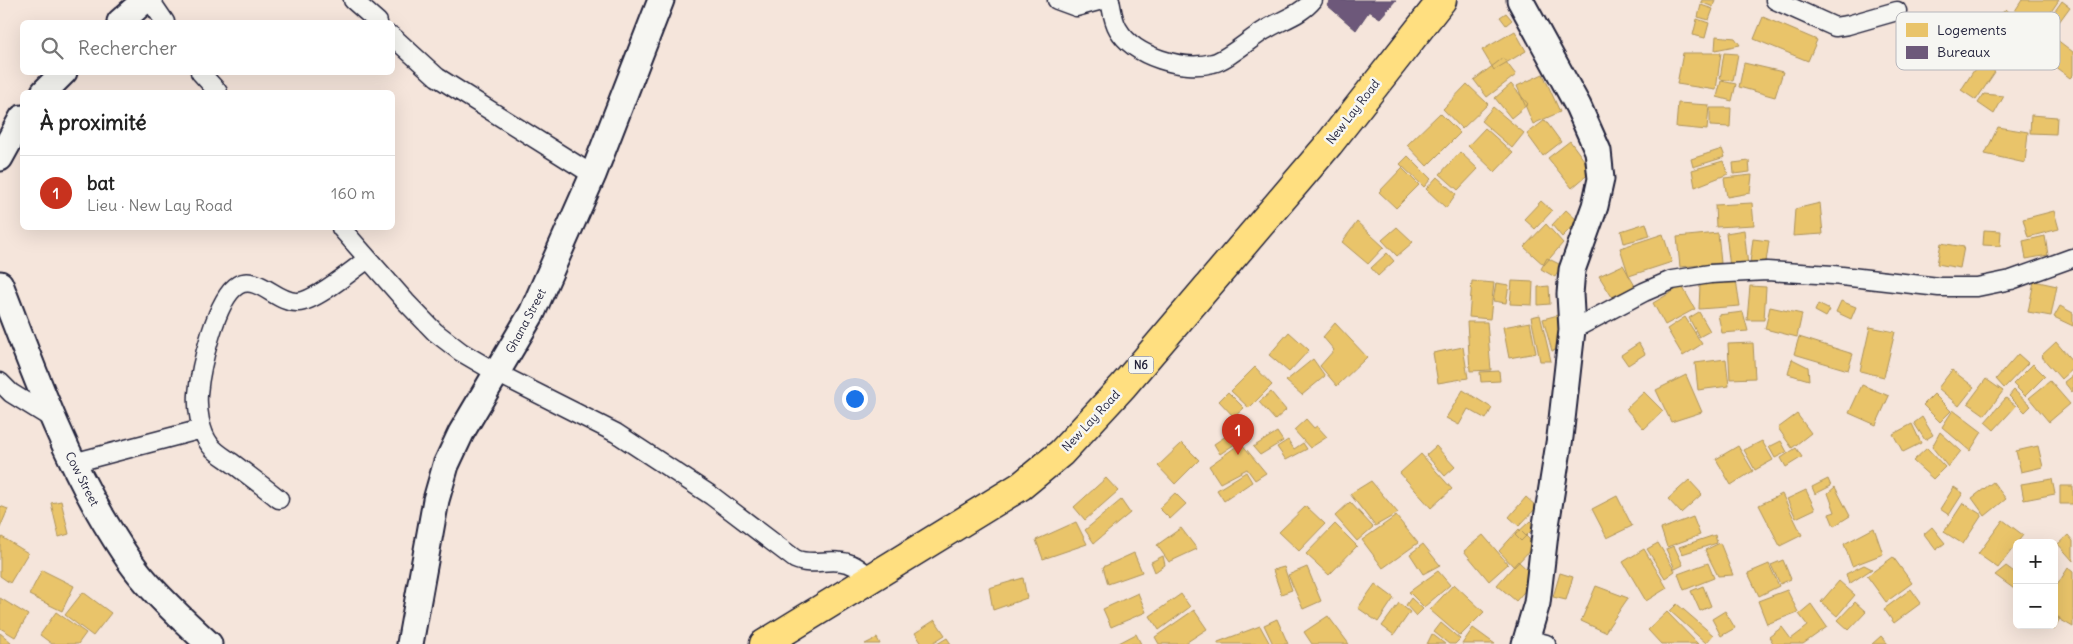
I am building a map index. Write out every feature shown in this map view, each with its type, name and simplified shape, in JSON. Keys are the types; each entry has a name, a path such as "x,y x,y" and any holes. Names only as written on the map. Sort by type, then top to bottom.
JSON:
{"highway":[{"name":"New Lay Road","path":"764,644 870,577 1021,486 1062,453 1123,386 1329,144 1442,0"}],"street":[{"path":"122,20 145,0"},
{"path":"150,0 164,20"},
{"path":"353,0 376,20"},
{"name":"Ghana Street","path":"410,644 436,500 446,465 461,433 532,313 593,174 661,0"},
{"path":"1056,0 1076,7 1102,0"},
{"path":"1110,0 1118,30 1135,48 1163,60 1193,67 1216,63 1265,29 1306,8 1313,0"},
{"path":"1520,0 1578,106 1598,152 1602,179 1596,206 1572,270 1570,294 1572,330 1560,438 1546,525 1533,642"},
{"path":"1775,0 1834,27 1848,25 1897,11"},
{"path":"395,39 437,77 593,174"},
{"path":"46,90 61,75"},
{"path":"203,75 216,90"},
{"path":"0,158 20,122"},
{"path":"343,230 435,332 461,352 497,373 616,433 712,496 795,559 803,562 842,562 854,565 870,577"},
{"path":"279,499 210,445 202,429 198,394 208,341 218,312 236,286 244,283 254,283 282,299 296,303 310,300 368,258"},
{"path":"1572,330 1644,292 1681,278 1710,274 1767,271 1832,275 1939,287 1977,288 2011,280 2072,258"},
{"name":"Cow Street","path":"0,284 53,419 91,499 120,548 141,577 184,622 209,644"},
{"path":"0,382 11,393 53,419"},
{"path":"73,463 202,429"}],"building: Logements":[{"path":"1702,0 1715,0 1713,7 1701,2"},
{"path":"2022,0 2059,0 2051,12 2014,12"},
{"path":"2062,1 2070,7 2060,21 2060,12 2054,12"},
{"path":"1701,5 1713,9 1709,20 1698,17"},
{"path":"1506,13 1512,20 1506,25 1500,17"},
{"path":"1763,17 1817,40 1808,61 1754,39"},
{"path":"1697,19 1709,23 1705,38 1693,35"},
{"path":"1515,31 1526,51 1494,70 1482,50"},
{"path":"1716,36 1735,38 1740,45 1715,50"},
{"path":"2060,42 2073,52 2073,75 2070,78 2059,70"},
{"path":"1683,53 1721,53 1716,90 1677,84"},
{"path":"1724,53 1738,54 1733,81 1720,79"},
{"path":"1503,58 1516,75 1487,97 1474,80"},
{"path":"1744,63 1783,72 1775,97 1739,87"},
{"path":"1974,70 1992,70 1995,72 1976,100 1961,90"},
{"path":"1543,74 1560,112 1533,124 1517,86"},
{"path":"1721,81 1736,84 1732,101 1717,97"},
{"path":"1467,84 1488,104 1462,129 1443,109"},
{"path":"1511,84 1528,104 1511,118 1495,98"},
{"path":"1984,94 2004,96 1994,114 1978,103"},
{"path":"1678,103 1709,105 1707,130 1676,127"},
{"path":"1493,107 1524,133 1512,148 1481,121"},
{"path":"1710,108 1731,108 1730,127 1710,126"},
{"path":"1440,113 1460,133 1427,166 1407,145"},
{"path":"2031,115 2057,117 2056,134 2030,133"},
{"path":"1545,120 1561,142 1543,156 1527,134"},
{"path":"1998,127 2028,132 2025,163 1985,154"},
{"path":"1485,128 1513,153 1495,172 1468,146"},
{"path":"1570,141 1592,171 1572,188 1548,158"},
{"path":"1722,149 1725,157 1693,167 1691,159"},
{"path":"1460,152 1478,169 1458,190 1440,174"},
{"path":"1408,156 1431,179 1424,187 1400,164"},
{"path":"1723,161 1728,174 1695,187 1692,170"},
{"path":"1749,161 1750,172 1734,174 1733,163"},
{"path":"1402,168 1419,185 1396,208 1379,192"},
{"path":"1752,175 1750,193 1727,197 1724,178"},
{"path":"1437,177 1456,194 1446,208 1426,189"},
{"path":"1541,201 1552,211 1535,229 1524,219"},
{"path":"1752,203 1754,225 1716,227 1715,205"},
{"path":"1820,203 1823,234 1793,236 1795,209"},
{"path":"1566,210 1578,221 1562,237 1552,225"},
{"path":"2054,211 2059,229 2028,237 2023,219"},
{"path":"1357,222 1384,247 1368,264 1342,242"},
{"path":"1646,223 1650,236 1624,243 1621,231"},
{"path":"1546,224 1563,243 1544,265 1524,247"},
{"path":"1397,227 1413,242 1397,256 1382,240"},
{"path":"1744,230 1748,266 1730,268 1726,233"},
{"path":"1984,230 2001,231 2000,246 1983,245"},
{"path":"1718,233 1721,263 1680,267 1677,237"},
{"path":"1663,234 1672,262 1629,276 1620,248"},
{"path":"2045,236 2048,255 2026,259 2023,241"},
{"path":"1753,239 1769,241 1766,262 1750,263"},
{"path":"1941,243 1964,247 1960,268 1937,264"},
{"path":"1387,253 1394,261 1378,276 1371,268"},
{"path":"1547,258 1561,265 1555,277 1541,269"},
{"path":"1623,265 1635,286 1612,297 1599,276"},
{"path":"1736,280 1740,306 1699,309 1700,285"},
{"path":"1472,281 1494,283 1490,319 1469,317"},
{"path":"1512,281 1533,282 1532,305 1510,304"},
{"path":"2034,281 2057,286 2051,316 2028,312"},
{"path":"1496,283 1509,285 1506,303 1493,301"},
{"path":"1549,286 1550,304 1538,305 1538,287"},
{"path":"1682,286 1695,309 1665,325 1653,303"},
{"path":"1750,286 1766,287 1764,320 1747,320"},
{"path":"1841,301 1856,307 1851,319 1836,312"},
{"path":"1818,304 1830,310 1826,317 1815,311"},
{"path":"2060,306 2073,313 2073,326 2054,317"},
{"path":"1770,307 1802,314 1797,337 1765,329"},
{"path":"1699,312 1710,331 1699,337 1689,318"},
{"path":"1743,312 1748,331 1722,333 1718,315"},
{"path":"1540,315 1551,361 1540,361 1531,317"},
{"path":"1558,315 1567,347 1552,351 1543,319"},
{"path":"1685,317 1702,344 1683,356 1667,329"},
{"path":"1467,322 1487,322 1491,370 1470,371"},
{"path":"1530,322 1536,353 1509,358 1503,327"},
{"path":"1335,323 1367,357 1337,386 1320,366 1334,350 1323,337"},
{"path":"1870,327 1895,332 1884,377 1860,371"},
{"path":"1289,332 1309,350 1289,372 1269,355"},
{"path":"1799,337 1853,354 1848,370 1794,354"},
{"path":"2056,342 2073,362 2073,368 2061,379 2041,356"},
{"path":"1639,343 1645,354 1628,365 1621,355"},
{"path":"1753,343 1755,378 1730,379 1728,344"},
{"path":"1463,347 1468,378 1438,383 1433,353"},
{"path":"2018,354 2028,363 2004,388 1996,379"},
{"path":"1313,359 1325,376 1302,395 1286,381"},
{"path":"1726,359 1729,386 1698,390 1695,363"},
{"path":"1792,359 1808,367 1809,380 1788,374"},
{"path":"2033,364 2045,376 2025,396 2013,384"},
{"path":"1255,367 1272,385 1249,408 1231,391"},
{"path":"1952,370 1974,387 1959,406 1938,388"},
{"path":"1499,371 1500,381 1481,382 1480,372"},
{"path":"1686,375 1702,412 1671,422 1656,390"},
{"path":"2073,375 2073,391 2072,392 2064,382"},
{"path":"1986,379 2003,391 1985,415 1968,403"},
{"path":"2050,381 2070,404 2049,422 2029,398"},
{"path":"1862,385 1889,396 1876,425 1849,413"},
{"path":"1463,390 1492,408 1486,419 1468,409 1459,425 1446,418"},
{"path":"2014,390 2031,406 2025,412 2009,396"},
{"path":"1228,392 1244,408 1234,417 1219,401"},
{"path":"1271,392 1286,410 1275,420 1259,402"},
{"path":"1644,392 1663,411 1644,429 1626,409"},
{"path":"1934,394 1951,411 1940,422 1923,405"},
{"path":"2006,398 2016,406 1994,430 1985,422"},
{"path":"1953,410 1982,432 1970,451 1942,427"},
{"path":"1797,414 1811,433 1792,448 1778,428"},
{"path":"1922,417 1933,435 1925,440 1914,423"},
{"path":"1306,419 1314,428 1317,426 1327,437 1310,448 1294,430"},
{"path":"1912,424 1921,443 1903,452 1893,434"},
{"path":"1235,430 1241,440 1220,454 1214,444"},
{"path":"1277,432 1283,441 1260,455 1253,447"},
{"path":"1940,432 1961,451 1948,467 1932,447"},
{"path":"1288,440 1294,449 1303,443 1307,449 1286,460 1277,447"},
{"path":"1762,441 1773,460 1755,470 1744,450"},
{"path":"1781,441 1787,452 1775,458 1769,447"},
{"path":"1182,443 1199,460 1175,484 1158,466"},
{"path":"1241,443 1266,473 1255,480 1247,469 1220,483 1209,466"},
{"path":"1436,446 1455,467 1445,476 1426,455"},
{"path":"1738,446 1753,471 1731,485 1716,459"},
{"path":"2038,446 2043,467 2021,472 2016,451"},
{"path":"1796,448 1802,457 1786,467 1781,458"},
{"path":"1927,448 1945,467 1933,479 1913,461"},
{"path":"1421,454 1452,489 1431,508 1400,473"},
{"path":"1246,472 1252,482 1224,501 1217,490"},
{"path":"1106,478 1118,491 1085,520 1074,507"},
{"path":"1828,479 1831,486 1815,494 1812,487"},
{"path":"2052,479 2055,494 2024,500 2021,484"},
{"path":"1689,480 1702,494 1681,513 1668,499"},
{"path":"1371,481 1398,513 1375,526 1350,494"},
{"path":"1993,482 2006,499 1985,516 1972,498"},
{"path":"2060,486 2073,486 2073,504 2060,504"},
{"path":"1835,487 1850,516 1834,526 1829,514 1835,512 1828,493"},
{"path":"1954,487 1963,493 1949,515 1940,509"},
{"path":"1806,490 1815,509 1796,518 1787,499"},
{"path":"1175,493 1186,504 1170,519 1159,508"},
{"path":"1782,494 1802,535 1780,546 1759,505"},
{"path":"1617,496 1632,526 1607,538 1592,509"},
{"path":"1526,497 1537,507 1519,526 1509,517"},
{"path":"1121,500 1130,513 1094,543 1085,530"},
{"path":"61,501 69,534 59,537 51,503"},
{"path":"1350,502 1373,527 1357,541 1335,516"},
{"path":"1963,503 1982,515 1963,544 1944,532"},
{"path":"0,506 8,509 0,528"},
{"path":"1306,506 1325,524 1299,551 1279,532"},
{"path":"1396,516 1418,543 1383,568 1362,540"},
{"path":"1693,517 1700,535 1667,547 1661,529"},
{"path":"2003,520 2023,535 2020,539 2013,539 2013,548 1998,568 1978,554"},
{"path":"1530,521 1536,526 1521,541 1515,535"},
{"path":"1076,522 1087,544 1043,559 1036,540"},
{"path":"1335,524 1357,546 1329,575 1306,554"},
{"path":"1932,527 1945,543 1936,550 1924,534"},
{"path":"1181,528 1197,549 1169,562 1157,545"},
{"path":"1874,528 1883,554 1852,566 1844,544"},
{"path":"1519,529 1535,545 1514,567 1499,551"},
{"path":"1483,535 1508,564 1489,581 1464,551"},
{"path":"1715,535 1717,543 1682,554 1679,547"},
{"path":"2068,535 2073,541 2073,561 2058,544"},
{"path":"2,537 28,553 10,583 0,576 0,540"},
{"path":"1658,543 1675,571 1665,578 1647,549"},
{"path":"1720,543 1733,575 1718,576 1705,550"},
{"path":"1423,544 1440,565 1423,574 1410,554"},
{"path":"1674,546 1683,565 1675,569 1666,549"},
{"path":"1644,549 1667,588 1646,601 1623,562"},
{"path":"1134,553 1142,572 1108,584 1103,567"},
{"path":"1163,556 1165,565 1155,572 1151,562"},
{"path":"1893,557 1912,583 1886,602 1867,576"},
{"path":"1783,560 1791,579 1780,584 1771,565"},
{"path":"1518,561 1536,578 1516,601 1497,585"},
{"path":"1708,563 1714,578 1684,590 1678,574"},
{"path":"1769,564 1779,586 1759,596 1748,573"},
{"path":"1864,565 1872,569 1849,584 1846,574"},
{"path":"2006,566 2013,571 2013,588 1995,575"},
{"path":"1284,567 1292,590 1281,594 1273,570"},
{"path":"1307,567 1321,601 1303,609 1288,575"},
{"path":"2068,568 2073,572 2073,627 2058,618 2058,584"},
{"path":"42,570 74,586 62,611 29,595"},
{"path":"1438,571 1450,585 1424,607 1409,592"},
{"path":"1560,573 1573,577 1566,600 1553,597"},
{"path":"1023,578 1027,598 993,610 989,588"},
{"path":"1839,581 1855,595 1837,616 1821,602"},
{"path":"1375,584 1394,598 1378,622 1358,608"},
{"path":"1454,584 1484,612 1460,636 1430,610"},
{"path":"1596,586 1628,598 1605,632 1581,621"},
{"path":"1703,586 1711,606 1700,611 1691,591"},
{"path":"1911,589 1921,603 1894,623 1884,609"},
{"path":"1787,590 1798,612 1767,624 1758,601"},
{"path":"83,592 111,613 93,636 65,615"},
{"path":"1138,593 1146,612 1111,627 1103,609"},
{"path":"1181,594 1190,607 1159,630 1150,616"},
{"path":"0,598 28,615 15,637 0,628"},
{"path":"1411,598 1423,609 1416,616 1406,605"},
{"path":"1855,602 1866,612 1849,630 1838,620"},
{"path":"1399,603 1410,612 1394,635 1382,626"},
{"path":"1677,604 1713,635 1706,643 1670,611"},
{"path":"1811,604 1827,627 1803,644 1774,644 1769,637 1782,627 1791,639 1808,626 1799,614"},
{"path":"1194,610 1207,629 1184,644 1159,644 1155,637"},
{"path":"1725,611 1735,628 1721,636 1712,619"},
{"path":"56,612 86,633 78,644 52,644 40,635"},
{"path":"1667,612 1698,644 1661,644 1648,630"},
{"path":"1328,616 1349,644 1312,644 1304,632"},
{"path":"1277,619 1288,644 1273,644 1264,625"},
{"path":"935,620 945,635 931,644 922,644 915,633"},
{"path":"1441,623 1460,639 1455,644 1449,644 1434,632"},
{"path":"1260,626 1270,644 1218,644 1218,642"},
{"path":"1473,628 1495,644 1462,644"},
{"path":"0,633 11,642 10,644 0,644"},
{"path":"1136,634 1141,644 1117,644"},
{"path":"1432,634 1445,644 1427,644"},
{"path":"1881,636 1888,644 1872,644"},
{"path":"877,638 880,644 865,644"},
{"path":"947,638 951,644 937,644"}],"building: Bureaux":[{"path":"1331,0 1396,0 1380,18 1369,11 1356,30 1327,5"}],"place":[{"name":"bat","path":"1238,455"}]}
